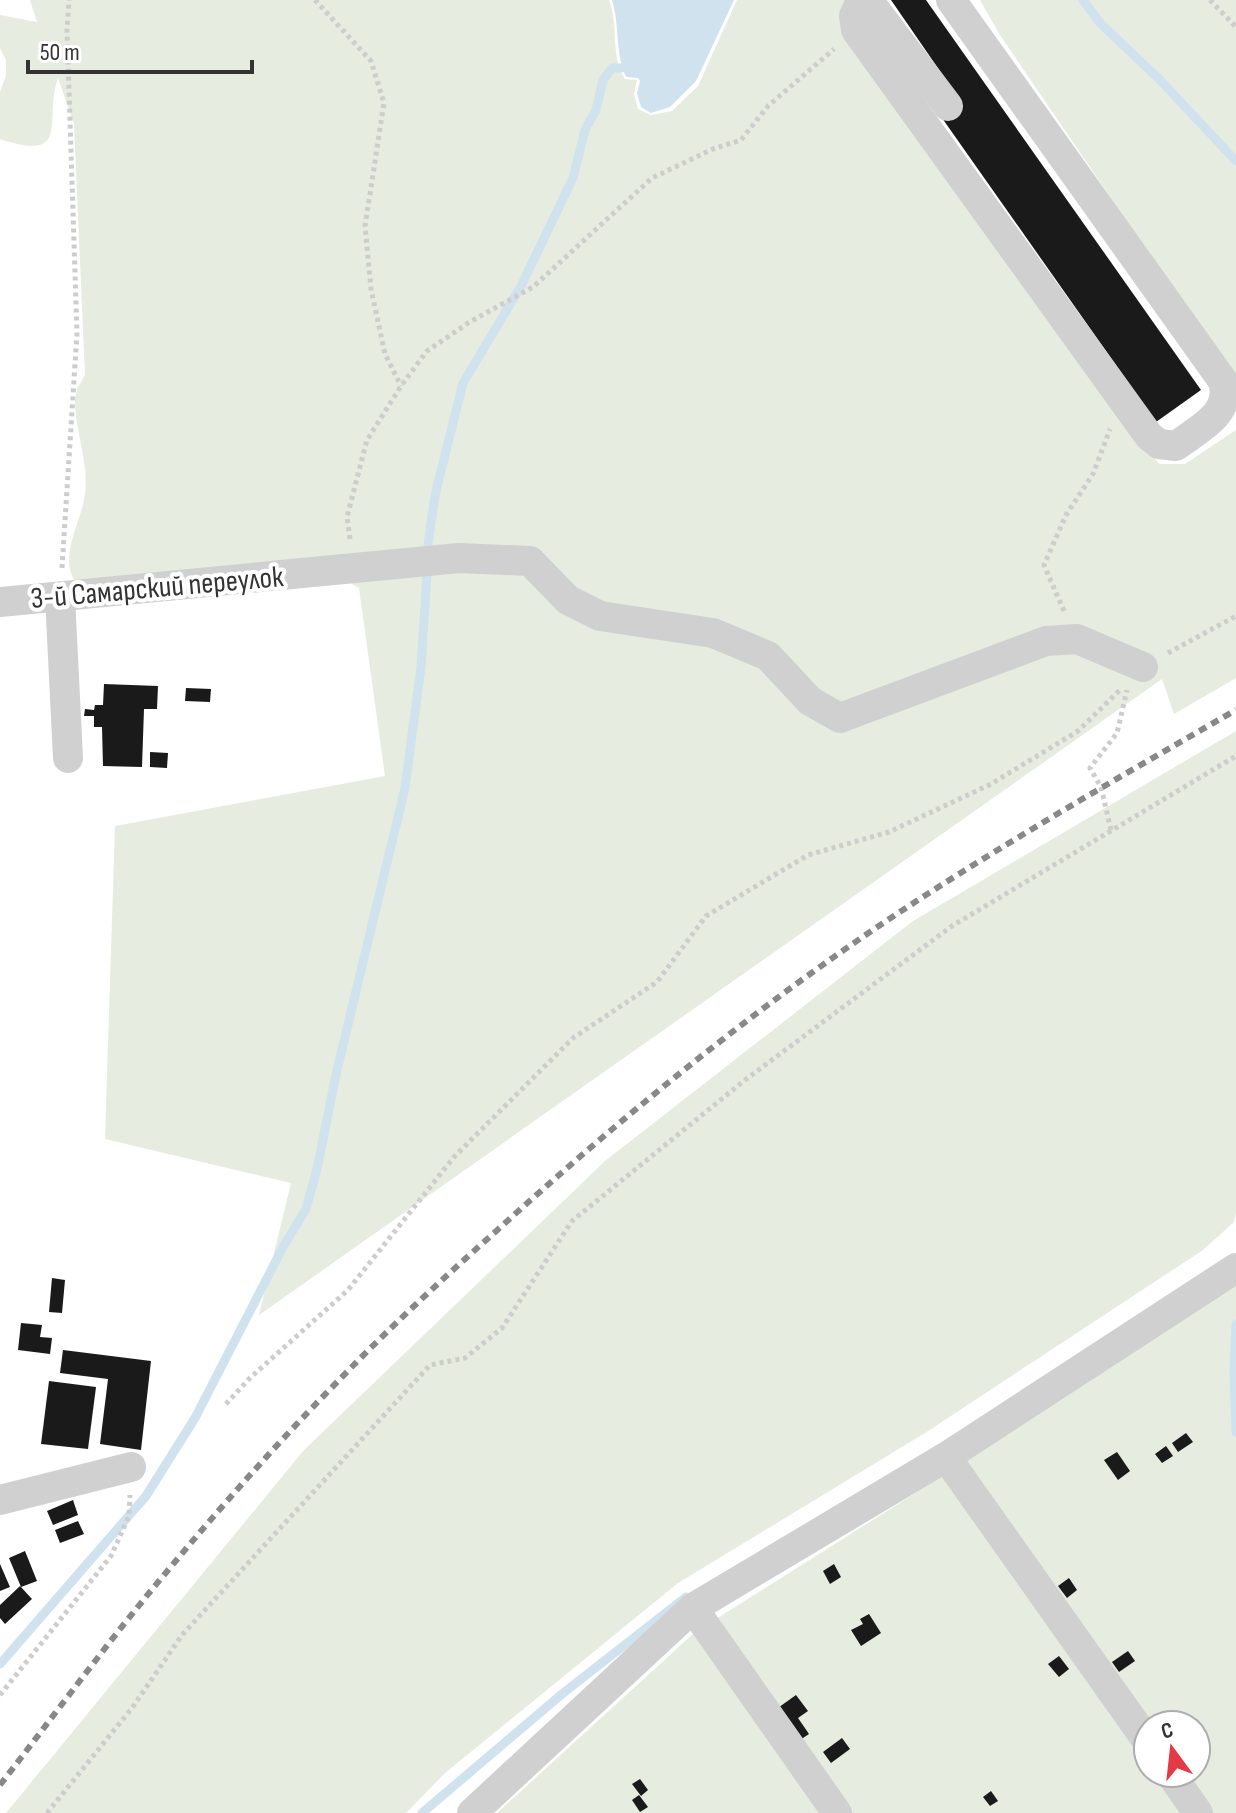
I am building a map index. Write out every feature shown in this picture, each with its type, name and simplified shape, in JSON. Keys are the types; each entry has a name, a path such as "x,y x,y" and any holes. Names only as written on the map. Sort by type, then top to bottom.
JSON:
{"street":[{"path":"861,0 854,16 856,30 1149,436 1159,444 1176,446 1219,414 1226,390 1217,370 951,0"},
{"path":"868,0 948,106"},
{"name":"3-й Самарский переулок","path":"0,602 459,558 530,561 568,600 600,616 713,633 768,656 810,701 840,718 1046,641 1077,639"},
{"path":"60,597 68,758"},
{"path":"1077,639 1136,674"},
{"path":"473,1813 693,1608 946,1457 1236,1268"},
{"path":"946,1457 1132,1719"},
{"path":"0,1500 131,1467"},
{"path":"693,1608 837,1813"},
{"path":"1181,1789 1198,1813"}],"path":[{"path":"60,597 77,333 67,30 69,0"},
{"path":"315,0 371,61 384,103 365,226 371,289 385,354 401,386"},
{"path":"1210,0 1236,27"},
{"path":"355,569 347,517 367,440 427,351 468,323 533,287 652,178 713,149 741,140 768,106 856,30"},
{"path":"1077,639 1044,565 1066,515 1093,474 1122,398"},
{"path":"226,1404 250,1378 348,1290 454,1157 573,1038 657,982 706,916 808,855 889,832 991,784 1078,731 1136,674 1236,616"},
{"path":"1111,831 1101,787 1090,768 1117,733 1136,674"},
{"path":"47,1813 132,1708 182,1635 430,1365 465,1358 502,1328 572,1221 745,1080 952,926 1236,756"},
{"path":"0,1695 111,1556 129,1516 131,1467"}],"shaded area":[{"path":"30,0 609,0 620,70 625,79 637,80 634,94 638,109 651,115 672,111 698,86 737,0 851,0 840,22 1159,464 1185,464 1236,430 1236,678 1174,714 1162,679 259,1315 291,1183 105,1139 115,826 385,776 359,588 315,563 78,585 72,576 69,554 86,487 75,400 85,375 74,124 58,78 51,133 46,141 38,145 23,145 0,139 0,92 6,75 6,60 0,48 0,15 37,22"},
{"path":"980,0 1236,0 1236,382 1000,35"},
{"path":"1236,731 1236,1213 1234,1222 1203,1250 925,1433 678,1583 445,1773 406,1813 6,1813 304,1450 605,1161 913,921"},
{"path":"1236,1284 1236,1813 497,1813 694,1633 944,1475"}],"water":[{"path":"612,0 734,0 696,81 670,107 651,113 641,107 637,93 638,78 626,77"}],"building":[{"path":"891,0 926,0 1201,390 1156,422 942,118 962,103"},
{"path":"104,684 158,686 157,709 144,709 142,767 103,766 102,727 94,727 94,716 84,716 85,709 94,710 95,705 103,705"},
{"path":"186,688 211,689 210,702 185,701"},
{"path":"150,752 168,753 167,768 150,767"},
{"path":"52,1278 65,1280 62,1313 49,1312"},
{"path":"21,1323 42,1325 40,1337 52,1338 50,1354 18,1350"},
{"path":"63,1350 151,1361 141,1450 100,1444 108,1379 60,1373"},
{"path":"49,1381 96,1387 88,1449 41,1444"},
{"path":"1186,1433 1193,1442 1178,1452 1172,1443"},
{"path":"1166,1446 1173,1456 1162,1463 1155,1454"},
{"path":"1117,1452 1130,1471 1118,1480 1104,1460"},
{"path":"73,1500 78,1515 53,1525 47,1511"},
{"path":"78,1521 84,1534 60,1543 55,1530"},
{"path":"25,1551 37,1581 21,1587 9,1558"},
{"path":"0,1564 10,1587 0,1591"},
{"path":"834,1564 841,1577 830,1584 823,1571"},
{"path":"1069,1578 1077,1590 1067,1598 1058,1586"},
{"path":"20,1586 32,1599 5,1624 0,1618 0,1605"},
{"path":"869,1614 881,1633 861,1646 851,1630 863,1624 860,1619"},
{"path":"1128,1651 1135,1661 1119,1672 1112,1662"},
{"path":"1059,1656 1069,1669 1059,1677 1048,1664"},
{"path":"796,1695 808,1711 798,1718 809,1734 797,1742 775,1710"},
{"path":"842,1738 850,1749 831,1763 823,1752"},
{"path":"640,1779 648,1790 641,1796 632,1784"},
{"path":"991,1791 998,1801 990,1806 983,1797"},
{"path":"639,1795 648,1807 640,1812 632,1800"}],"waterway":[{"path":"1083,0 1100,23 1159,79 1236,161"},
{"path":"428,545 435,495 463,383 521,286 573,178 585,130 596,110 603,80 612,68 621,68"},
{"path":"0,1664 146,1496 195,1418 283,1247 306,1209 405,788 421,667 427,574"},
{"path":"1236,1324 1236,1432"},
{"path":"422,1813 562,1694 686,1597"}],"railway":[{"path":"0,1785 147,1595 275,1448 401,1319 553,1180 703,1055 861,938 1034,828 1236,710"}]}
